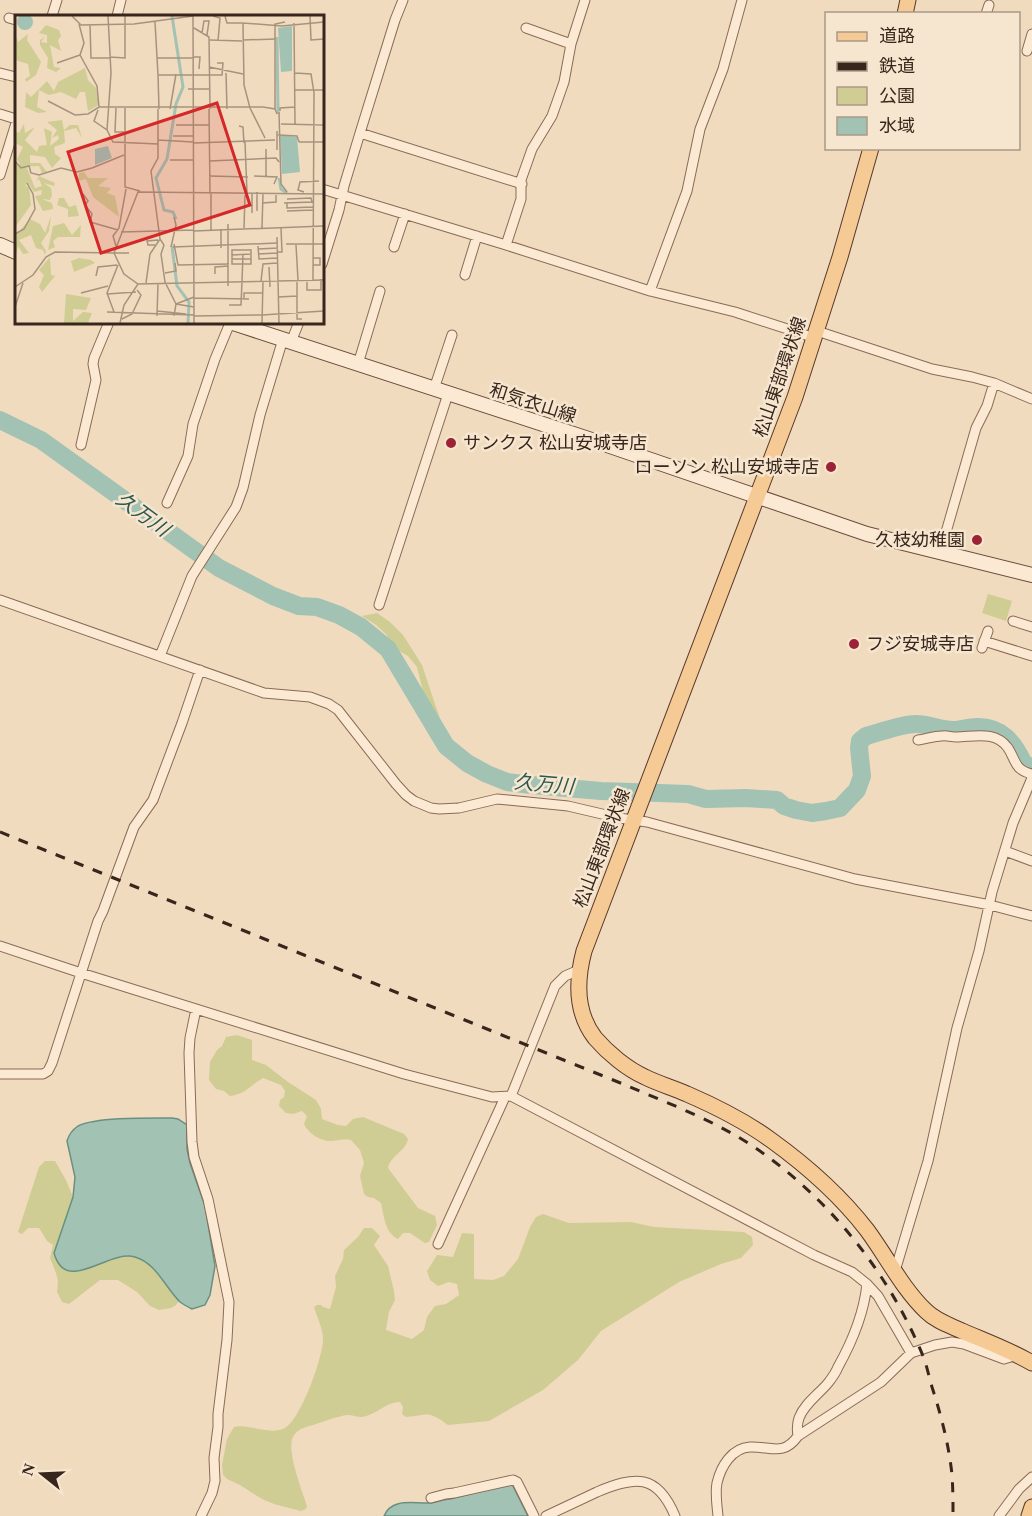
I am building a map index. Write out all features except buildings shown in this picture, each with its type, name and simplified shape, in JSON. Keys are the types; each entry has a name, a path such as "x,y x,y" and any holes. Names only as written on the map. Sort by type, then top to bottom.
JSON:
{"main road":[{"name":"松山東部環状線","path":"870,150 816,335 795,397 584,951 579,970 580,1006 585,1021 594,1035 603,1046 628,1066 644,1077 732,1115 770,1139 824,1182 846,1204 868,1232 906,1289 937,1320 1032,1363"},
{"path":"0,245 15,252"},
{"name":"和気衣山線","path":"236,324 607,445 867,534 1031,573"},
{"path":"1029,1516 1032,1507"}],"street":[{"path":"52,15 57,0"},
{"path":"117,15 121,0"},
{"path":"324,257 360,133 403,0"},
{"path":"506,244 521,199 521,180 532,149 552,116 564,82 571,44 585,0"},
{"path":"650,291 687,191 700,129 723,69 742,0"},
{"path":"526,28 571,44"},
{"path":"1026,51 1032,34"},
{"path":"0,73 15,78"},
{"path":"0,114 15,121"},
{"path":"0,174 3,156 15,124"},
{"path":"360,133 522,184"},
{"path":"324,190 506,244 650,291 735,312 932,369 994,383 1032,399"},
{"path":"394,247 405,214"},
{"path":"465,275 477,236"},
{"path":"358,364 380,291"},
{"path":"81,445 96,380 94,358 108,324"},
{"path":"167,503 188,456 197,413 214,359 229,324"},
{"path":"160,656 192,576 236,507 243,488 260,415 287,340 298,324"},
{"path":"434,389 452,335"},
{"path":"940,553 976,428 987,406 994,383"},
{"path":"379,605 448,394"},
{"path":"0,600 264,693 310,697 329,704 338,710 406,795 432,808 448,809 486,801 508,800 568,806 619,818 635,816 647,822 855,879 990,905 1032,916"},
{"path":"1013,621 1032,627"},
{"path":"988,631 983,644 1015,655 1032,656"},
{"path":"0,1074 43,1074 52,1064 98,921 134,827 153,800 200,670"},
{"path":"895,1271 928,1161 957,1028 979,951 992,892 1013,823 1032,776 1016,765 1008,747 997,739 984,735 954,737 943,735 918,740"},
{"path":"1005,851 1032,861"},
{"path":"0,946 404,1074 492,1097 508,1096 814,1255 852,1272 878,1296 911,1353"},
{"path":"438,1244 508,1096 555,986 565,976 579,970"},
{"path":"196,1009 189,1053 192,1142 229,1302 214,1458 215,1481 201,1516"},
{"path":"798,1436 799,1417 839,1367 865,1300 867,1284"},
{"path":"718,1516 717,1484 726,1460 735,1451 749,1447 773,1450 792,1444 798,1436 881,1382 911,1353 952,1342 964,1344 1004,1359 1017,1355"},
{"path":"999,1516 1019,1489 1032,1477"},
{"path":"431,1498 513,1480 517,1482 534,1516"},
{"path":"546,1516 616,1484 639,1481 660,1491 670,1503 675,1516"}],"green space":[{"path":"988,594 1012,601 1006,621 982,613"},
{"path":"377,613 403,635 422,665 440,718 423,691 417,667 408,656 394,648 386,634 362,616"},
{"path":"237,1035 252,1040 252,1060 266,1065 316,1100 321,1109 322,1119 346,1126 353,1119 363,1117 404,1134 408,1139 407,1143 388,1168 418,1208 435,1216 437,1225 429,1242 425,1243 410,1233 403,1233 398,1239 390,1233 381,1203 364,1194 360,1176 364,1163 360,1150 351,1140 328,1141 315,1136 304,1124 307,1116 302,1111 293,1114 286,1113 279,1106 285,1091 281,1085 263,1078 235,1095 230,1096 216,1089 209,1080 210,1062 226,1037"},
{"path":"45,1161 55,1161 73,1197 54,1253 116,1258 133,1256 149,1264 179,1301 175,1306 159,1310 150,1306 137,1292 118,1280 100,1280 69,1304 62,1302 57,1292 58,1281 50,1258 53,1245 47,1241 39,1228 28,1228 22,1234 18,1232 39,1167"},
{"path":"543,1214 569,1223 631,1222 654,1227 744,1232 752,1237 753,1245 741,1258 679,1282 601,1331 578,1360 543,1390 489,1421 448,1425 428,1415 406,1417 402,1414 403,1407 400,1402 390,1404 367,1416 344,1416 300,1430 295,1434 291,1443 306,1509 301,1511 274,1504 223,1475 222,1465 227,1439 234,1427 279,1430 285,1428 298,1413 310,1387 322,1348 322,1331 314,1307 321,1305 330,1309 336,1287 335,1276 343,1259 344,1250 364,1228 372,1228 380,1236 374,1245 388,1266 394,1291 395,1300 389,1312 386,1330 412,1339 424,1330 427,1317 435,1306 446,1304 459,1295 457,1284 449,1282 438,1286 430,1280 427,1271 437,1255 453,1257 462,1233 474,1234 474,1279 493,1280 504,1276 518,1259 536,1217"}],"water":[{"path":"172,1118 187,1125 187,1149 205,1206 215,1266 210,1295 205,1305 192,1309 180,1302 149,1264 135,1257 124,1256 78,1271 68,1271 60,1265 54,1253 73,1197 75,1177 67,1141 72,1131 78,1126 97,1121"},
{"path":"512,1484 528,1516 384,1516 392,1506 398,1504 431,1503"}],"waterway":[{"name":"久万川","path":"0,420 41,440 219,568 273,596 299,606 317,607 339,615 361,627 388,649 446,746 467,763 507,782 601,791 688,794 706,799 777,800 784,806 796,810 812,813 826,811 840,808 857,790 862,776 860,741 866,736 910,724 948,730 976,727 993,729 1006,737 1024,764 1032,767"}],"railway":[{"path":"0,832 623,1084 707,1120 754,1147 807,1190 854,1240 893,1296 909,1325 924,1360 944,1430 952,1475 953,1516"}],"place":[{"name":"サンクス 松山安城寺店","path":"451,443"},
{"name":"ローソン 松山安城寺店","path":"831,467"},
{"name":"久枝幼稚園","path":"977,540"},
{"name":"フジ安城寺店","path":"854,644"}]}
